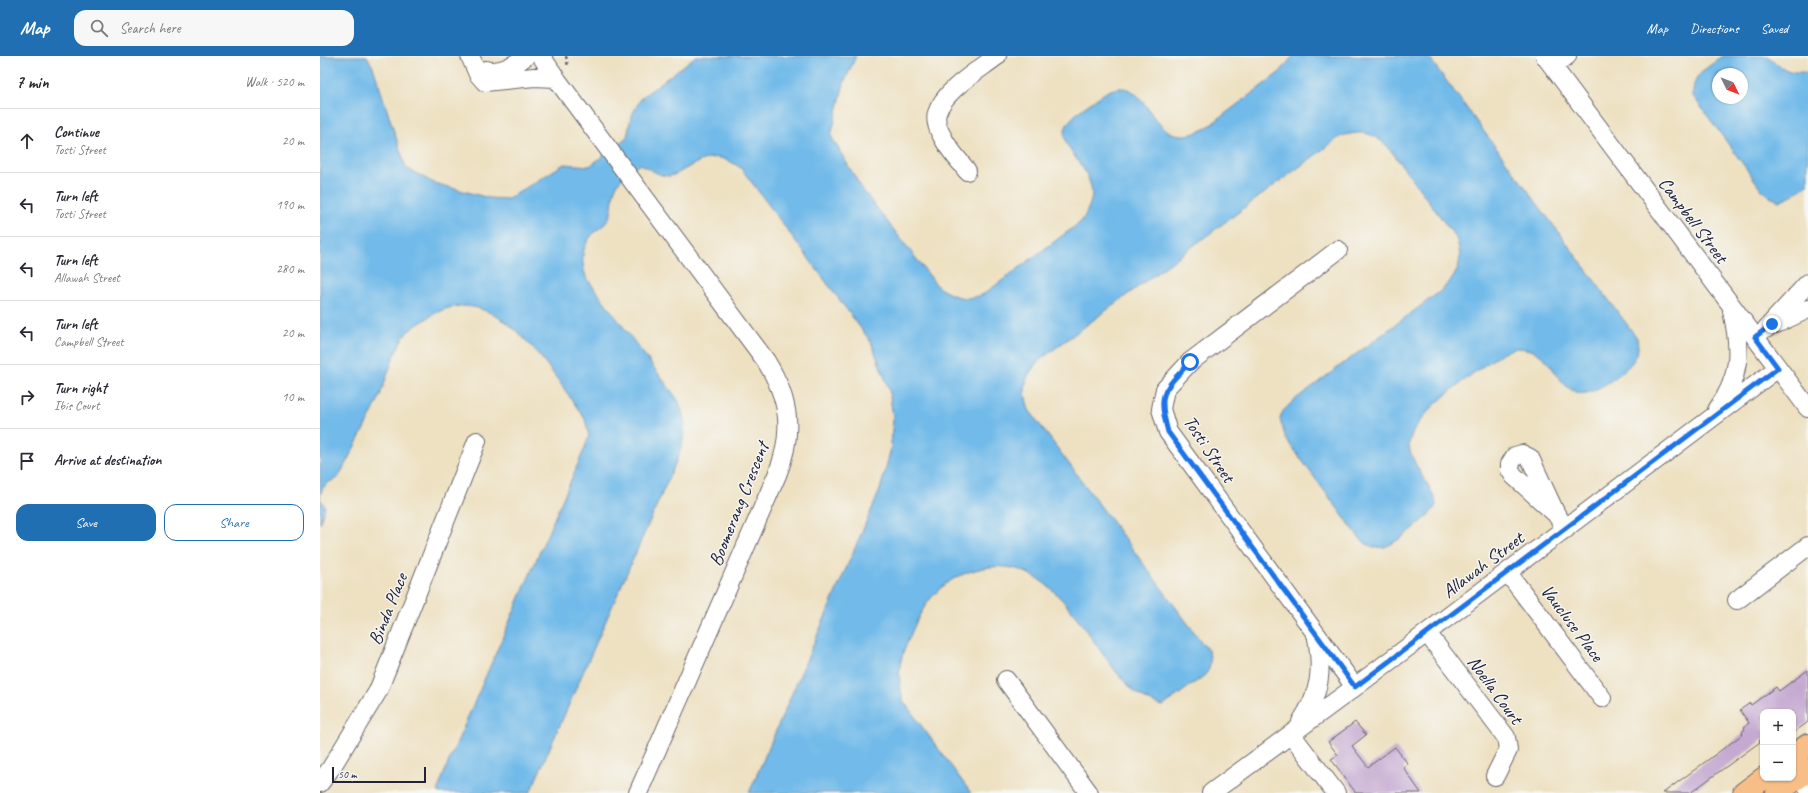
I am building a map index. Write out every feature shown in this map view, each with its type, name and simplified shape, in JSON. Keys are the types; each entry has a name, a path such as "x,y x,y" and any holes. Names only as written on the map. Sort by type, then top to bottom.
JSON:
{"main road":[{"path":"1796,754 1808,745"},
{"path":"1777,793 1805,778"},
{"path":"1744,793 1760,781"}],"street":[{"path":"470,56 478,74 485,82 491,83 534,77 556,78"},
{"path":"474,56 481,66 492,71 507,68 526,56"},
{"name":"Boomerang Crescent","path":"541,56 766,361 777,379 785,401 788,422 784,458 638,793"},
{"path":"967,171 942,137 937,122 937,113 943,101 957,86 997,56"},
{"name":"Campbell Street","path":"1555,60 1730,303 1761,333 1778,368 1808,408"},
{"name":"Tosti Street","path":"1338,250 1190,362 1165,389 1161,409 1168,432 1355,687"},
{"path":"1761,333 1808,283"},
{"path":"1707,422 1726,396 1736,368 1738,338 1730,303"},
{"path":"1761,333 1808,309"},
{"name":"Allawah Street","path":"1212,793 1508,573 1561,522 1707,422 1778,368"},
{"name":"Binda Place","path":"320,783 331,768 378,691 477,440"},
{"path":"1737,600 1808,546"},
{"name":"Vaucluse Place","path":"1508,573 1602,698"},
{"name":"Noella Court","path":"1427,633 1506,737 1508,750 1495,776"},
{"path":"1316,635 1320,663 1319,683 1312,705 1294,732 1336,793"},
{"path":"1006,680 1089,793"}],"water":[{"path":"320,56 367,56 373,67 406,168 434,183 489,198 508,199 564,164 590,166 627,137 631,117 641,98 696,56 856,56 844,83 831,136 862,189 939,288 956,296 966,298 984,294 1082,221 1090,204 1092,193 1088,179 1082,167 1068,147 1065,138 1066,128 1073,117 1108,91 1121,88 1132,91 1140,98 1163,127 1174,134 1187,135 1205,129 1280,72 1293,56 1428,56 1637,338 1637,353 1631,363 1618,376 1592,391 1584,393 1578,393 1569,388 1562,382 1546,360 1539,354 1529,350 1517,348 1511,350 1482,367 1436,404 1424,416 1411,437 1409,448 1415,463 1435,498 1436,504 1434,509 1413,529 1389,545 1384,547 1372,547 1366,544 1358,536 1286,439 1280,419 1283,411 1293,401 1445,287 1458,269 1460,255 1456,238 1389,148 1378,139 1368,134 1356,133 1341,136 1041,359 1031,371 1026,382 1025,388 1029,410 1209,652 1210,665 1205,675 1163,706 1154,703 1132,689 1119,676 1067,606 1052,590 1035,577 1015,569 994,567 969,572 959,576 943,587 923,609 902,655 899,672 904,702 971,793 749,793 880,490 890,452 893,418 889,389 871,342 741,168 726,160 713,158 700,161 677,174 665,176 640,164 625,175 618,183 614,193 610,216 607,222 591,236 588,241 585,247 583,264 586,277 678,400 684,422 684,435 681,449 530,793 439,793 438,789 448,763 589,436 585,419 540,356 521,336 501,319 479,308 455,307 431,316 405,335 395,354 377,403 363,431 338,478 323,487 320,498"},
{"path":"1723,56 1768,56 1786,70 1808,72 1808,185 1779,201 1770,197 1762,190 1693,96 1695,82 1706,68"},
{"path":"320,499 325,506 320,524"}],"building":[{"path":"1808,670 1808,722 1796,731 1796,709 1760,709 1760,742 1690,793 1663,793 1743,734 1742,732 1745,729 1744,727 1749,723 1740,710 1750,703 1751,705 1776,687 1779,691"},
{"path":"1355,722 1366,735 1352,746 1368,767 1395,747 1408,764 1403,767 1421,793 1356,793 1331,759 1338,755 1328,742"}],"route":[{"path":"1190,362 1165,389 1161,409 1168,432 1355,687 1778,368 1755,337 1772,324"}]}
